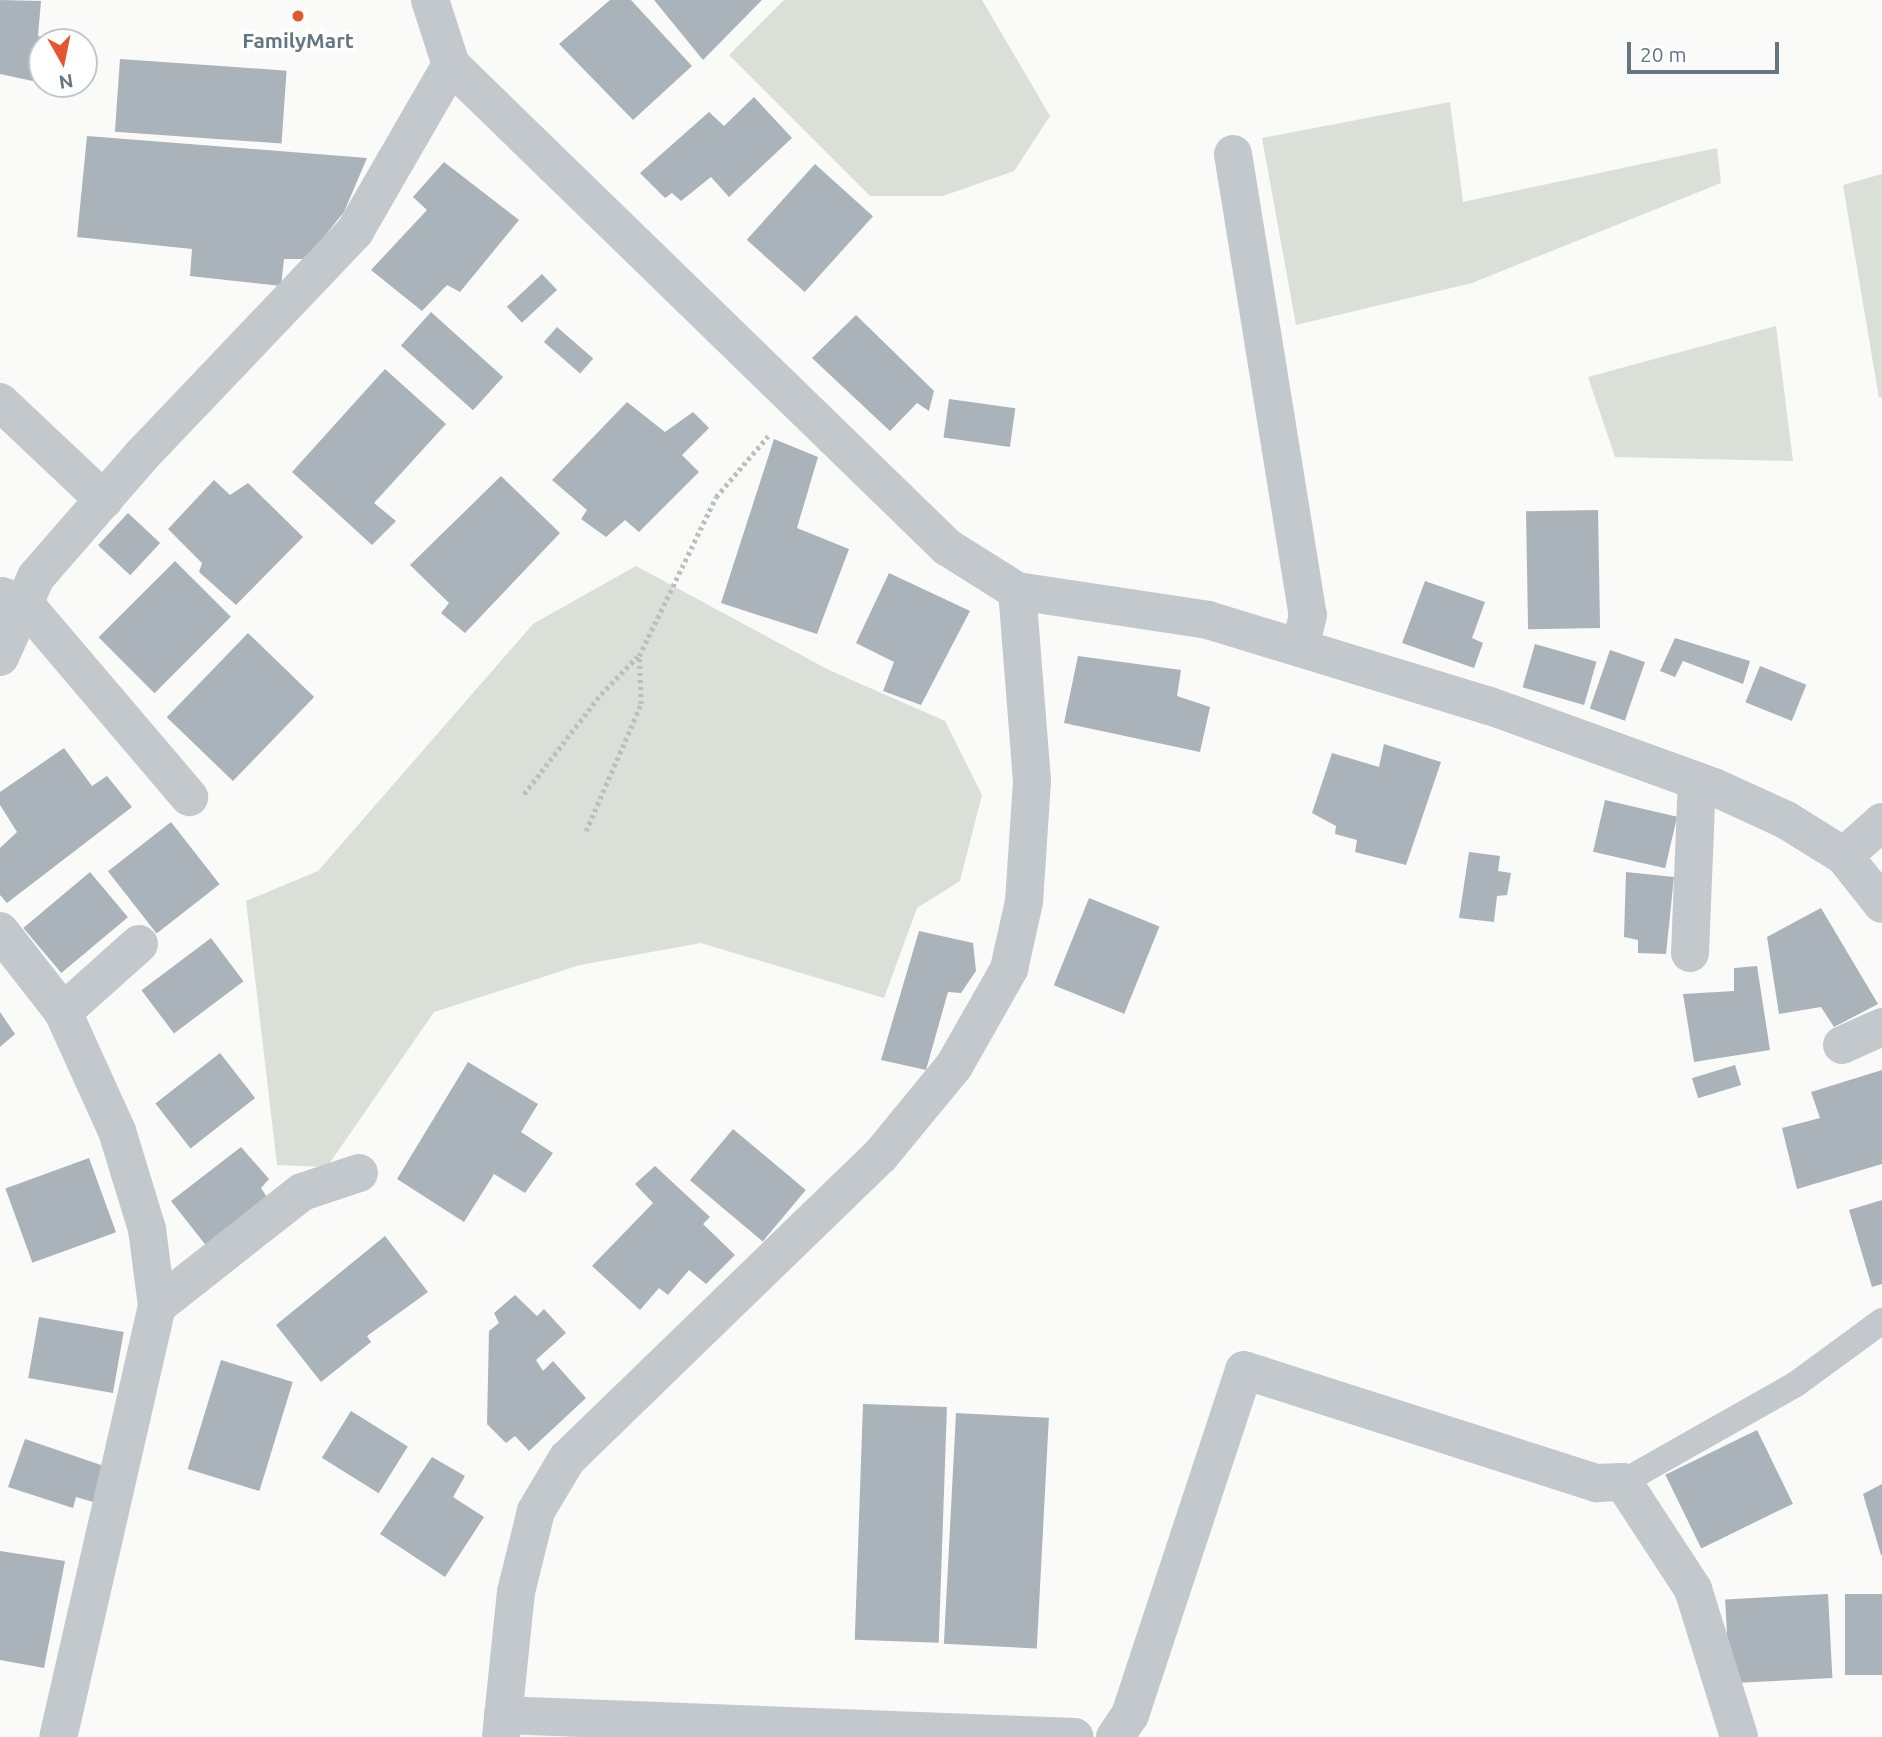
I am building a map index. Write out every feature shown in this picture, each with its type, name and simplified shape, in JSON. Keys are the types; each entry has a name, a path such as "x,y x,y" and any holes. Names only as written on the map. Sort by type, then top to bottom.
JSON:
{"street":[{"path":"430,0 451,65 947,547 1017,592 1208,620 1490,705 1697,781 1786,820 1844,856 1882,904"},
{"path":"0,657 12,599 36,577 104,500 355,231 451,65"},
{"path":"1233,154 1308,615 1300,648"},
{"path":"0,402 104,500"},
{"path":"1017,592 1032,781 1024,902 1009,969 954,1066 880,1156 567,1459 536,1511 516,1592 502,1726 1075,1737"},
{"path":"12,599 189,797"},
{"path":"1690,953 1697,781"},
{"path":"1844,856 1882,822"},
{"path":"0,931 62,1012 117,1131 147,1229 157,1306 58,1737"},
{"path":"62,1012 139,944"},
{"path":"1842,1045 1882,1027"},
{"path":"157,1306 302,1192 359,1173"},
{"path":"1115,1737 1130,1715 1244,1370 1597,1483 1623,1482 1693,1589 1739,1737"}],"lane":[{"path":"1623,1482 1796,1384 1882,1321"}],"path":[{"path":"524,794 601,694 639,656 716,497 798,401"},
{"path":"586,831 641,704 639,656"}],"shaded area":[{"path":"784,0 982,0 1050,116 1014,171 943,196 870,196 729,55"},
{"path":"1450,102 1463,202 1717,148 1721,183 1472,283 1296,325 1262,138"},
{"path":"1882,174 1882,397 1879,398 1843,185"},
{"path":"1776,326 1793,461 1615,457 1588,377"},
{"path":"636,566 829,670 945,721 982,795 960,881 917,908 884,998 701,943 580,965 434,1012 327,1167 277,1165 246,901 318,871 533,624"}],"building":[{"path":"0,0 41,1 39,28 28,28 28,80 0,74"},
{"path":"610,0 631,0 692,66 633,120 559,44"},
{"path":"654,0 762,0 703,60"},
{"path":"120,59 287,71 282,143 115,132"},
{"path":"754,97 792,138 729,197 711,177 681,201 672,193 665,198 640,173 709,112 724,126"},
{"path":"87,136 367,158 344,212 306,259 284,259 281,286 190,276 192,249 77,237"},
{"path":"444,162 519,220 460,292 447,285 422,311 371,270 427,210 413,197"},
{"path":"815,164 873,216 805,292 747,240"},
{"path":"542,274 557,290 522,323 507,307"},
{"path":"431,312 503,377 473,410 401,345"},
{"path":"856,315 934,391 929,411 917,403 890,431 812,358"},
{"path":"557,327 593,358 580,374 544,342"},
{"path":"385,369 446,424 374,503 396,521 372,545 292,472"},
{"path":"949,399 1015,408 1010,447 944,438"},
{"path":"627,402 665,432 693,412 709,428 682,455 699,472 639,532 625,520 606,537 581,519 587,510 552,480"},
{"path":"774,439 818,457 797,528 849,549 817,634 721,603"},
{"path":"501,476 560,533 465,633 441,613 449,603 410,565"},
{"path":"214,480 230,495 248,483 303,537 236,605 199,572 202,563 168,529"},
{"path":"1598,510 1600,628 1528,629 1526,511"},
{"path":"128,513 160,543 130,575 98,545"},
{"path":"175,561 231,617 154,693 99,637"},
{"path":"889,573 970,611 921,705 883,691 894,662 856,643"},
{"path":"1425,581 1485,602 1472,638 1483,643 1474,668 1402,643"},
{"path":"248,633 314,697 233,781 167,717"},
{"path":"1675,638 1750,661 1743,684 1683,661 1675,677 1660,671"},
{"path":"1535,644 1597,662 1584,705 1523,687"},
{"path":"1610,650 1645,662 1625,721 1590,709"},
{"path":"1078,656 1181,670 1177,696 1210,707 1200,752 1064,723"},
{"path":"1760,666 1806,685 1792,721 1745,702"},
{"path":"1384,744 1441,762 1406,865 1355,852 1357,840 1335,834 1336,826 1312,813 1332,753 1379,767"},
{"path":"64,748 92,786 107,776 132,807 7,903 0,895 0,848 17,832 0,805 0,792"},
{"path":"1605,800 1677,817 1665,868 1593,852"},
{"path":"171,822 220,884 157,934 108,871"},
{"path":"1469,852 1500,856 1498,871 1511,873 1507,895 1497,896 1494,922 1459,918"},
{"path":"90,872 128,917 61,973 23,928"},
{"path":"1626,872 1674,877 1666,954 1638,953 1638,940 1624,937"},
{"path":"1089,898 1159,926 1124,1014 1054,985"},
{"path":"1821,908 1878,1004 1834,1027 1821,1007 1779,1014 1767,937"},
{"path":"919,931 973,943 976,971 961,993 948,992 926,1070 881,1060"},
{"path":"211,938 243,981 174,1033 142,990"},
{"path":"1757,966 1770,1050 1694,1062 1683,994 1734,991 1734,968"},
{"path":"0,1012 15,1034 0,1047"},
{"path":"220,1053 255,1098 190,1148 155,1103"},
{"path":"468,1062 538,1104 521,1132 553,1153 525,1193 494,1174 464,1222 397,1179"},
{"path":"1735,1065 1741,1085 1698,1098 1692,1078"},
{"path":"1882,1070 1882,1164 1797,1189 1782,1128 1820,1118 1811,1092"},
{"path":"733,1129 806,1190 763,1241 690,1180"},
{"path":"241,1147 269,1179 261,1188 270,1202 208,1248 171,1201"},
{"path":"89,1158 116,1232 32,1263 5,1188"},
{"path":"655,1166 710,1217 703,1224 735,1255 706,1284 689,1270 668,1295 659,1288 640,1310 592,1266 653,1203 635,1184"},
{"path":"1882,1200 1882,1284 1872,1287 1849,1210"},
{"path":"385,1236 428,1292 367,1336 371,1342 321,1382 276,1325"},
{"path":"515,1295 537,1316 544,1309 566,1333 536,1360 543,1371 553,1361 586,1398 529,1451 515,1436 506,1443 487,1424 489,1331 499,1323 494,1313"},
{"path":"39,1317 124,1332 113,1393 28,1378"},
{"path":"221,1360 293,1382 259,1491 188,1469"},
{"path":"863,1404 947,1407 939,1643 855,1640"},
{"path":"351,1411 408,1447 379,1493 322,1458"},
{"path":"956,1413 1049,1418 1037,1649 944,1644"},
{"path":"1757,1430 1793,1504 1701,1548 1665,1475"},
{"path":"25,1439 104,1466 93,1502 76,1497 73,1508 8,1487"},
{"path":"432,1457 465,1476 453,1497 484,1517 445,1577 380,1534"},
{"path":"1882,1484 1882,1555 1881,1555 1863,1494"},
{"path":"0,1551 65,1561 44,1668 0,1660"},
{"path":"1828,1594 1832,1678 1730,1683 1725,1599"},
{"path":"1845,1594 1882,1594 1882,1675 1845,1675"}],"place":[{"name":"FamilyMart","path":"298,16"}]}
